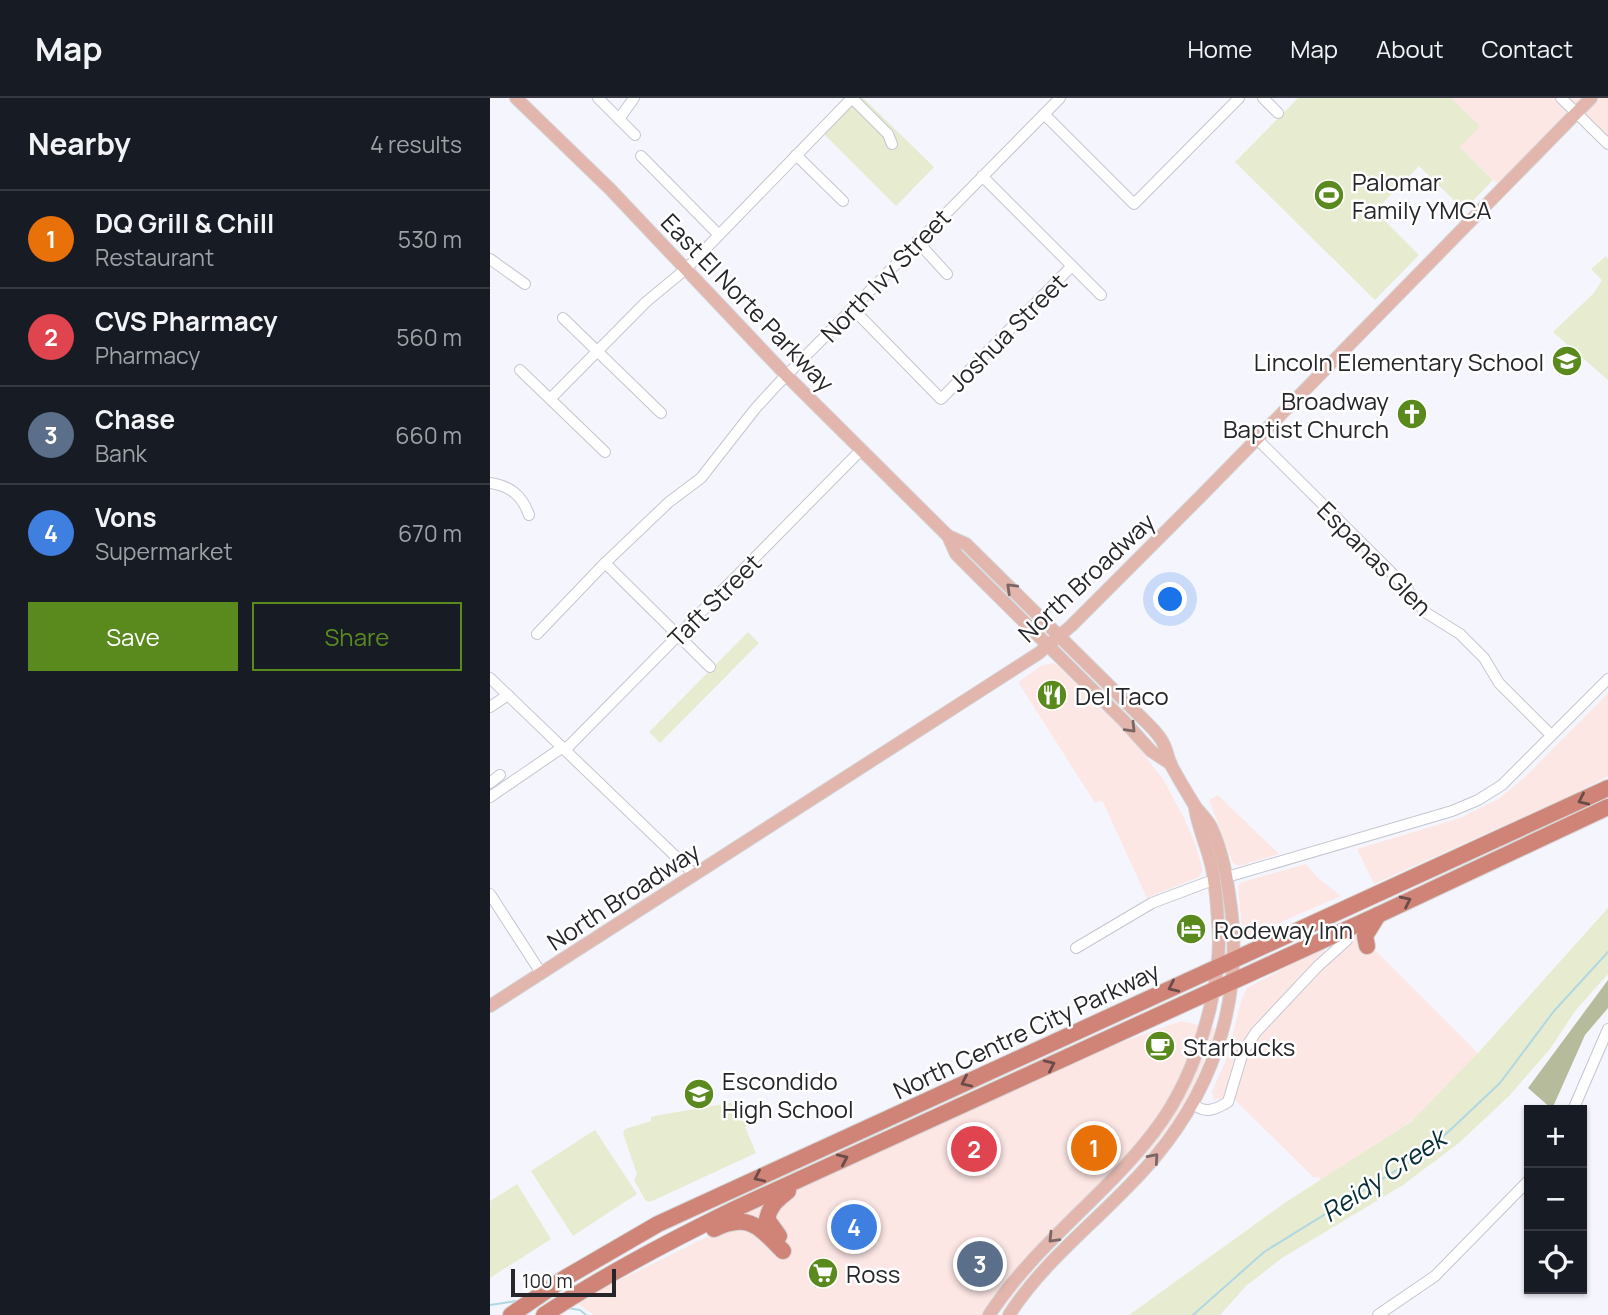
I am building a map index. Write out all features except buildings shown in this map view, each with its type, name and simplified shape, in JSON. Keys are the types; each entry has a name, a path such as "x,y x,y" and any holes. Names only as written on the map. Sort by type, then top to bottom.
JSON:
{"highway":[{"name":"North Centre City Parkway","path":"514,1313 541,1293 658,1224 1608,788"},
{"name":"North Centre City Parkway","path":"545,1315 615,1270 667,1241 1214,989 1374,921 1608,807"},
{"path":"1348,940 1374,921"},
{"path":"1367,946 1365,936 1374,921"},
{"path":"615,1270 632,1267 735,1221 752,1223 786,1248 767,1219 769,1211 772,1203 807,1175"}],"main road":[{"name":"East El Norte Parkway","path":"516,98 610,189 786,375 947,536 956,554 1152,751 1171,764"},
{"name":"North Broadway","path":"490,1006 1048,646 1591,98"},
{"name":"East El Norte Parkway","path":"947,536 966,544 1163,742 1171,764 1195,806 1210,825 1227,877 1233,920 1235,959 1223,1035 1212,1066 1193,1104 1155,1157 1048,1266 1009,1315"},
{"path":"989,1315 1016,1277 1141,1148 1166,1115 1196,1056 1207,1025 1218,967 1219,925 1210,862 1199,831 1195,806"}],"street":[{"path":"598,98 635,135"},
{"path":"619,119 634,98"},
{"path":"551,398 646,302 687,268 852,98 888,134 892,144"},
{"name":"North Ivy Street","path":"537,634 605,563 669,502 701,478 755,409 786,375 1060,98"},
{"path":"1044,114 1134,204 1238,98"},
{"path":"1263,98 1278,113"},
{"path":"1561,98 1608,144"},
{"path":"796,155 843,201"},
{"path":"641,156 719,235"},
{"path":"982,176 1101,295"},
{"path":"917,241 947,274"},
{"path":"490,259 525,284"},
{"name":"Joshua Street","path":"852,308 941,399 1072,266"},
{"path":"563,318 661,413"},
{"path":"520,370 605,452"},
{"name":"Espanas Glen","path":"1256,439 1402,583 1425,612 1460,634 1484,658 1499,683 1551,735"},
{"name":"Taft Street","path":"490,797 564,748 862,449"},
{"path":"490,483 504,485 513,491 525,504 529,515"},
{"path":"605,563 710,667"},
{"path":"490,678 695,876"},
{"path":"1227,877 1452,811 1478,800 1502,785 1608,679"},
{"path":"490,707 508,695"},
{"path":"490,783 500,775"},
{"path":"1076,948 1154,902 1213,880"},
{"path":"490,894 541,973"},
{"path":"1193,1104 1201,1110 1215,1110 1228,1102 1243,1052 1256,1032 1318,967 1348,940"},
{"path":"1575,1105 1608,1029"},
{"path":"1378,1315 1435,1276 1524,1185"}],"shaded area":[{"path":"1451,98 1608,98 1608,144 1576,113 1502,188 1459,146 1479,126"},
{"path":"1052,663 1131,738 1163,779 1195,843 1203,870 1199,877 1147,898 1103,802 1101,800 1095,803 1018,682 1041,666"},
{"path":"1608,693 1608,776 1374,884 1357,849 1460,818 1498,799 1525,777"},
{"path":"1218,795 1279,854 1239,866 1233,863 1209,800"},
{"path":"1306,864 1318,878 1341,896 1251,935 1245,935 1242,929 1238,886 1242,882"},
{"path":"1358,933 1478,1053 1448,1090 1423,1113 1322,1181 1313,1177 1230,1095 1243,1052 1347,940"},
{"path":"1322,948 1326,953 1249,1034 1224,1098 1214,1100 1212,1091 1226,1060 1247,988"},
{"path":"1181,1021 1216,1029 1196,1082 1178,1115 1148,1154 1040,1261 998,1315 594,1315 575,1302 725,1228 744,1214 813,1179 827,1176 1091,1053"}],"green space":[{"path":"858,98 863,98 934,167 896,206 823,133"},
{"name":"Palomar Family YMCA","path":"1298,98 1451,98 1480,126 1460,147 1493,180 1464,210 1419,166 1375,211 1419,255 1375,300 1235,162"},
{"path":"1606,256 1608,380 1553,332 1594,293 1602,280 1591,269"},
{"path":"748,632 759,643 660,743 649,732"},
{"path":"1608,908 1608,974 1575,1011 1550,1049 1509,1096 1459,1143 1403,1185 1282,1258 1246,1286 1220,1315 1129,1315 1286,1202 1412,1121 1478,1053"},
{"path":"1608,980 1608,1008 1585,1035 1554,1105 1547,1105 1528,1088"},
{"path":"741,1101 750,1125 745,1127 756,1153 650,1202 646,1201 634,1180 637,1174 623,1133 625,1129 651,1121 654,1116"},
{"path":"595,1130 637,1194 573,1236 531,1171"},
{"path":"517,1184 551,1239 490,1278 490,1201"}],"waterway":[{"name":"Reidy Creek","path":"1193,1315 1264,1252 1429,1150 1500,1083 1554,1011 1608,952"},
{"name":"Reidy Creek","path":"490,1305 517,1301"},
{"name":"Reidy Creek","path":"567,1308 580,1310 586,1315"}],"place":[{"name":"Palomar Family YMCA","path":"1329,195"},
{"name":"Lincoln Elementary School","path":"1567,361"},
{"name":"Broadway Baptist Church","path":"1412,414"},
{"name":"Del Taco","path":"1052,695"},
{"name":"Rodeway Inn","path":"1191,929"},
{"name":"Starbucks","path":"1160,1046"},
{"name":"Escondido High School","path":"699,1094"},
{"name":"DQ Grill & Chill","path":"1094,1148"},
{"name":"CVS Pharmacy","path":"974,1149"},
{"name":"Vons","path":"854,1227"},
{"name":"Chase","path":"980,1264"},
{"name":"Ross","path":"823,1273"}]}
